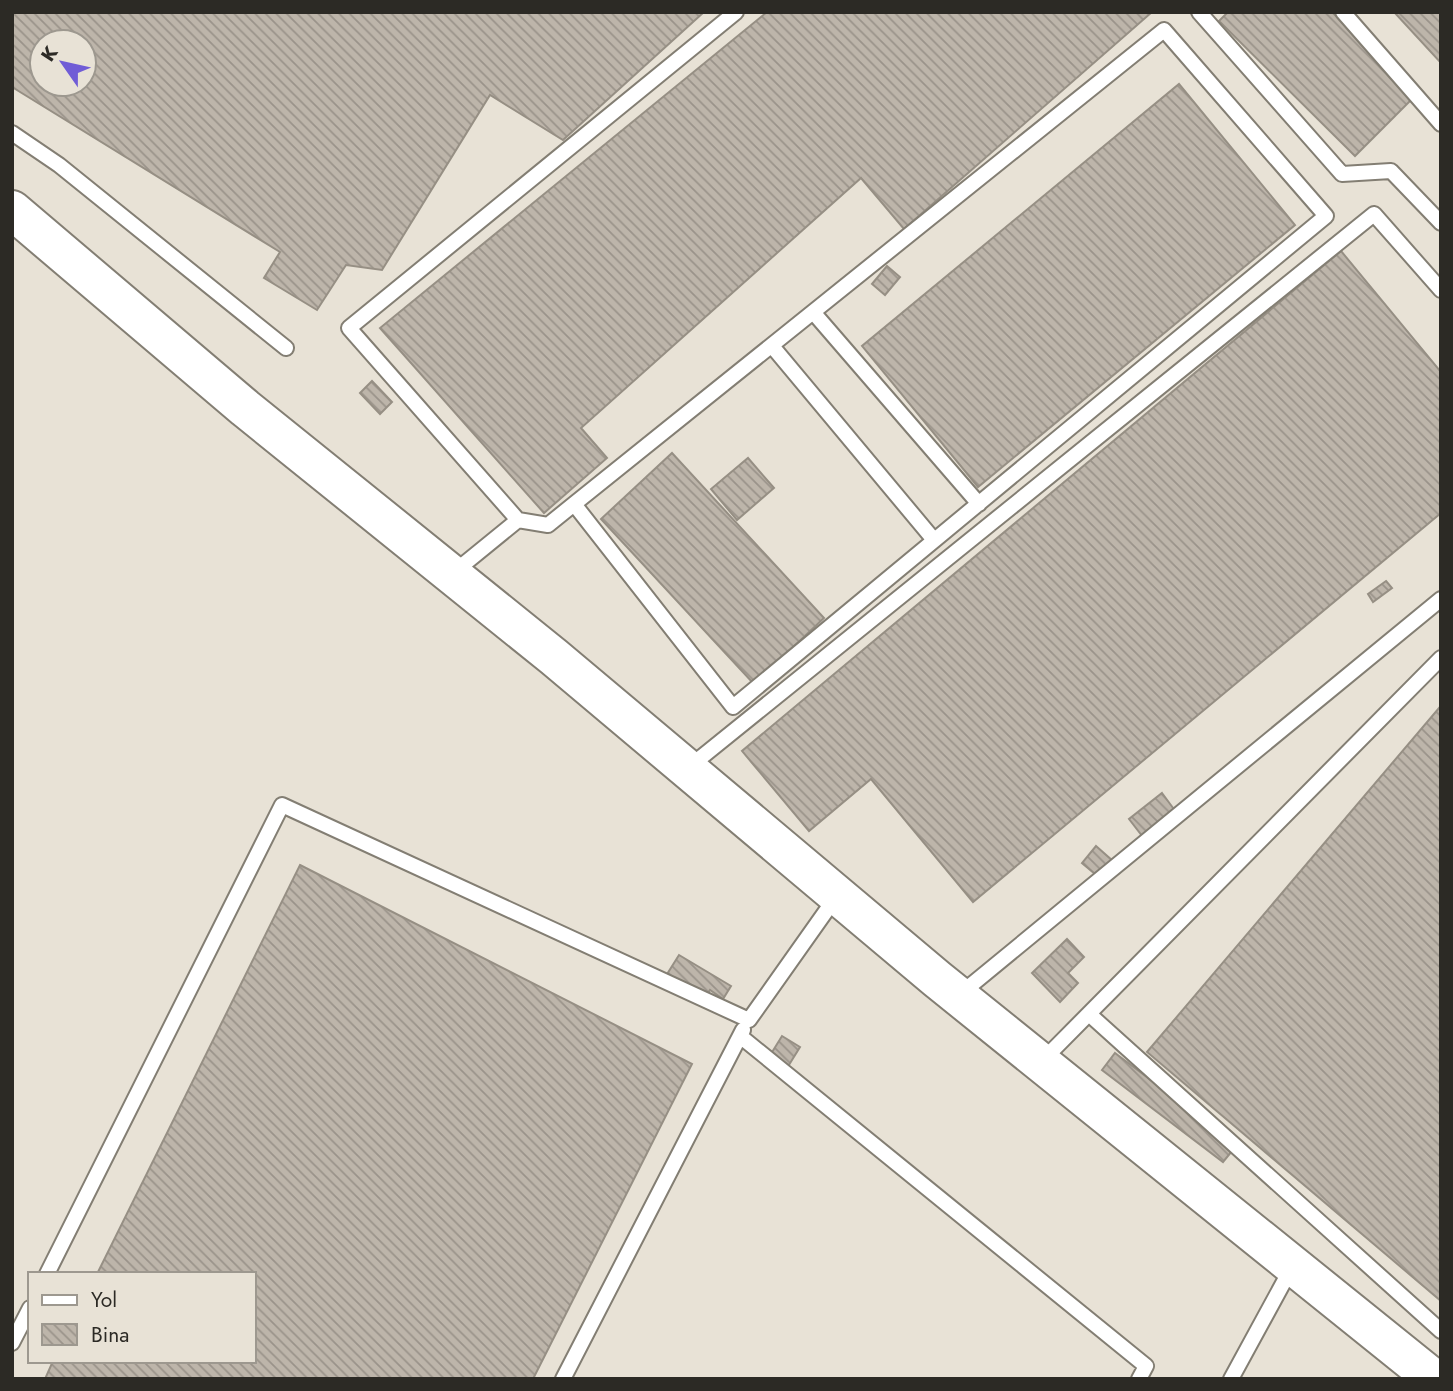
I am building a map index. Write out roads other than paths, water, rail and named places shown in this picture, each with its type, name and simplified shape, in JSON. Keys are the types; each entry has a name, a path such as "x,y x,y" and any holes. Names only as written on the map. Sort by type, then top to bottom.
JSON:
{"street":[{"path":"12,210 245,408 452,574 958,996 1434,1379"}],"lane":[{"path":"574,504 733,707 1326,216 1164,30 772,346 574,504 548,525 518,520 349,328 736,12"},
{"path":"1199,12 1342,174 1391,171 1441,223"},
{"path":"1343,12 1441,124"},
{"path":"12,134 59,165 286,348"},
{"path":"687,769 1374,214 1441,290"},
{"path":"813,312 979,504"},
{"path":"772,346 934,540"},
{"path":"452,574 518,520"},
{"path":"958,996 1441,599"},
{"path":"1041,1062 1441,658"},
{"path":"48,1272 282,805 749,1020"},
{"path":"563,1379 749,1020 838,895"},
{"path":"1089,1014 1441,1331"},
{"path":"740,1036 1146,1366 1139,1379"},
{"path":"1231,1379 1294,1264"},
{"path":"12,1343 28,1312"}]}
